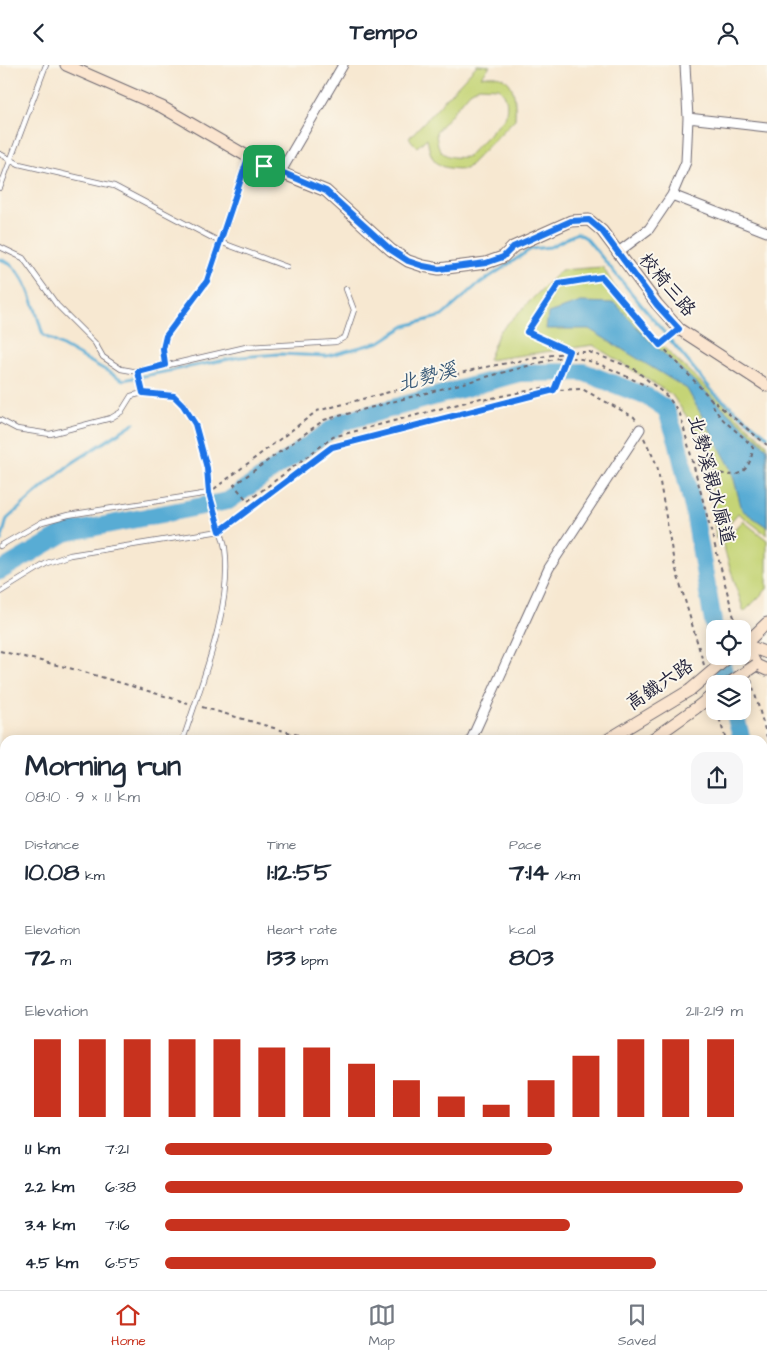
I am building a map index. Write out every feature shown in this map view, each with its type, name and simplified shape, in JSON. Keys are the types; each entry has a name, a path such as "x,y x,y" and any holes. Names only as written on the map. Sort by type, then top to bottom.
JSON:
{"street":[{"name":"校椅三路","path":"66,65 162,107 248,158 326,191 391,250 408,261 423,266 439,269 486,263 503,257 513,247 578,219 589,220 602,231 617,253 679,329 767,386"},
{"path":"280,173 343,65"},
{"path":"617,253 649,229 672,195 686,162 688,118 685,65"},
{"path":"688,118 767,127"},
{"path":"672,195 767,232"},
{"path":"473,735 549,568 640,429"},
{"path":"751,639 767,623"},
{"path":"744,675 753,670 767,652 751,648"},
{"name":"高鐵六路","path":"615,735 690,690 719,665"},
{"path":"751,665 753,670"},
{"path":"753,670 767,670"},
{"name":"高鐵六路","path":"658,735 706,700"}],"lane":[{"path":"0,188 46,65"},
{"path":"0,154 9,160 114,186 220,242 287,267"},
{"path":"165,365 163,349 166,336 207,281 248,158"},
{"path":"0,247 15,252 23,258 57,305 95,343 103,357 121,369 138,372 246,347 336,342 345,337 354,310 346,289"},
{"path":"138,372 143,393"},
{"path":"0,420 17,429 50,433 111,418 121,412 130,397 143,393 174,396 183,405 195,424 207,468 209,493 225,548 222,605 185,735"},
{"path":"0,546 42,522 68,515 209,493"},
{"path":"0,593 48,563 70,555 220,529"}],"path":[{"path":"554,390 569,351 527,332 559,284 602,277 660,345 712,400 767,445"},
{"path":"660,345 679,329"},
{"name":"北勢溪親水廊道","path":"209,493 317,411 480,368 569,351 589,352 633,367 668,397 680,414 735,620"},
{"path":"548,391 547,387 482,400 481,398 333,437 248,501 234,485 324,420 558,358 569,357 604,367 647,387"},
{"path":"220,529 332,447 548,391 582,389 634,417 657,465 674,563 704,666"},
{"path":"691,461 719,474 730,475 742,472 751,462 753,448 728,424 712,405 712,400"},
{"path":"0,651 81,671 297,735"},
{"path":"753,670 767,735"},
{"path":"720,720 724,735"}],"green space":[{"path":"477,65 490,66 481,77 500,77 507,80 511,86 515,100 515,119 466,169 449,168 438,164 431,154 427,138 417,147 409,138","holes":["479,87 499,88 504,94 506,101 505,117 467,157 453,157 444,154 438,145 436,132 470,92"]},
{"path":"603,267 632,318 767,444 767,535 738,513 716,539 709,449 672,395 593,345 488,360 499,332 561,270"},
{"path":"743,521 767,540 767,589 744,612 722,542"}],"water":[{"path":"581,302 615,303 645,336 767,448 767,527 742,510 731,468 687,389 589,329 546,329 548,313"}],"waterway":[{"path":"0,259 10,264 24,281 43,335 123,380 240,357 279,354 327,356 380,342 405,326 442,316 476,286 531,249 550,247 577,233 586,238 714,393 767,436"},
{"name":"北勢溪","path":"0,571 65,533 228,501 342,422 519,373 583,372 648,397 666,409 677,440 694,512 713,620"},
{"path":"1,541 7,519 35,494 69,465 134,423"},
{"name":"北勢溪","path":"722,665 725,675"},
{"name":"北勢溪","path":"736,720 741,735"}],"route":[{"path":"248,158 264,166 326,191 371,234 391,250 408,261 439,269 486,263 503,257 513,247 548,233 571,221 578,219 589,220 602,231 657,305 679,329 660,345 602,277 559,284 527,332 569,351 554,390 332,447 220,531 209,493 207,468 195,424 183,405 174,396 143,393 138,372 165,365 163,349 166,336 207,281 248,158"}]}
